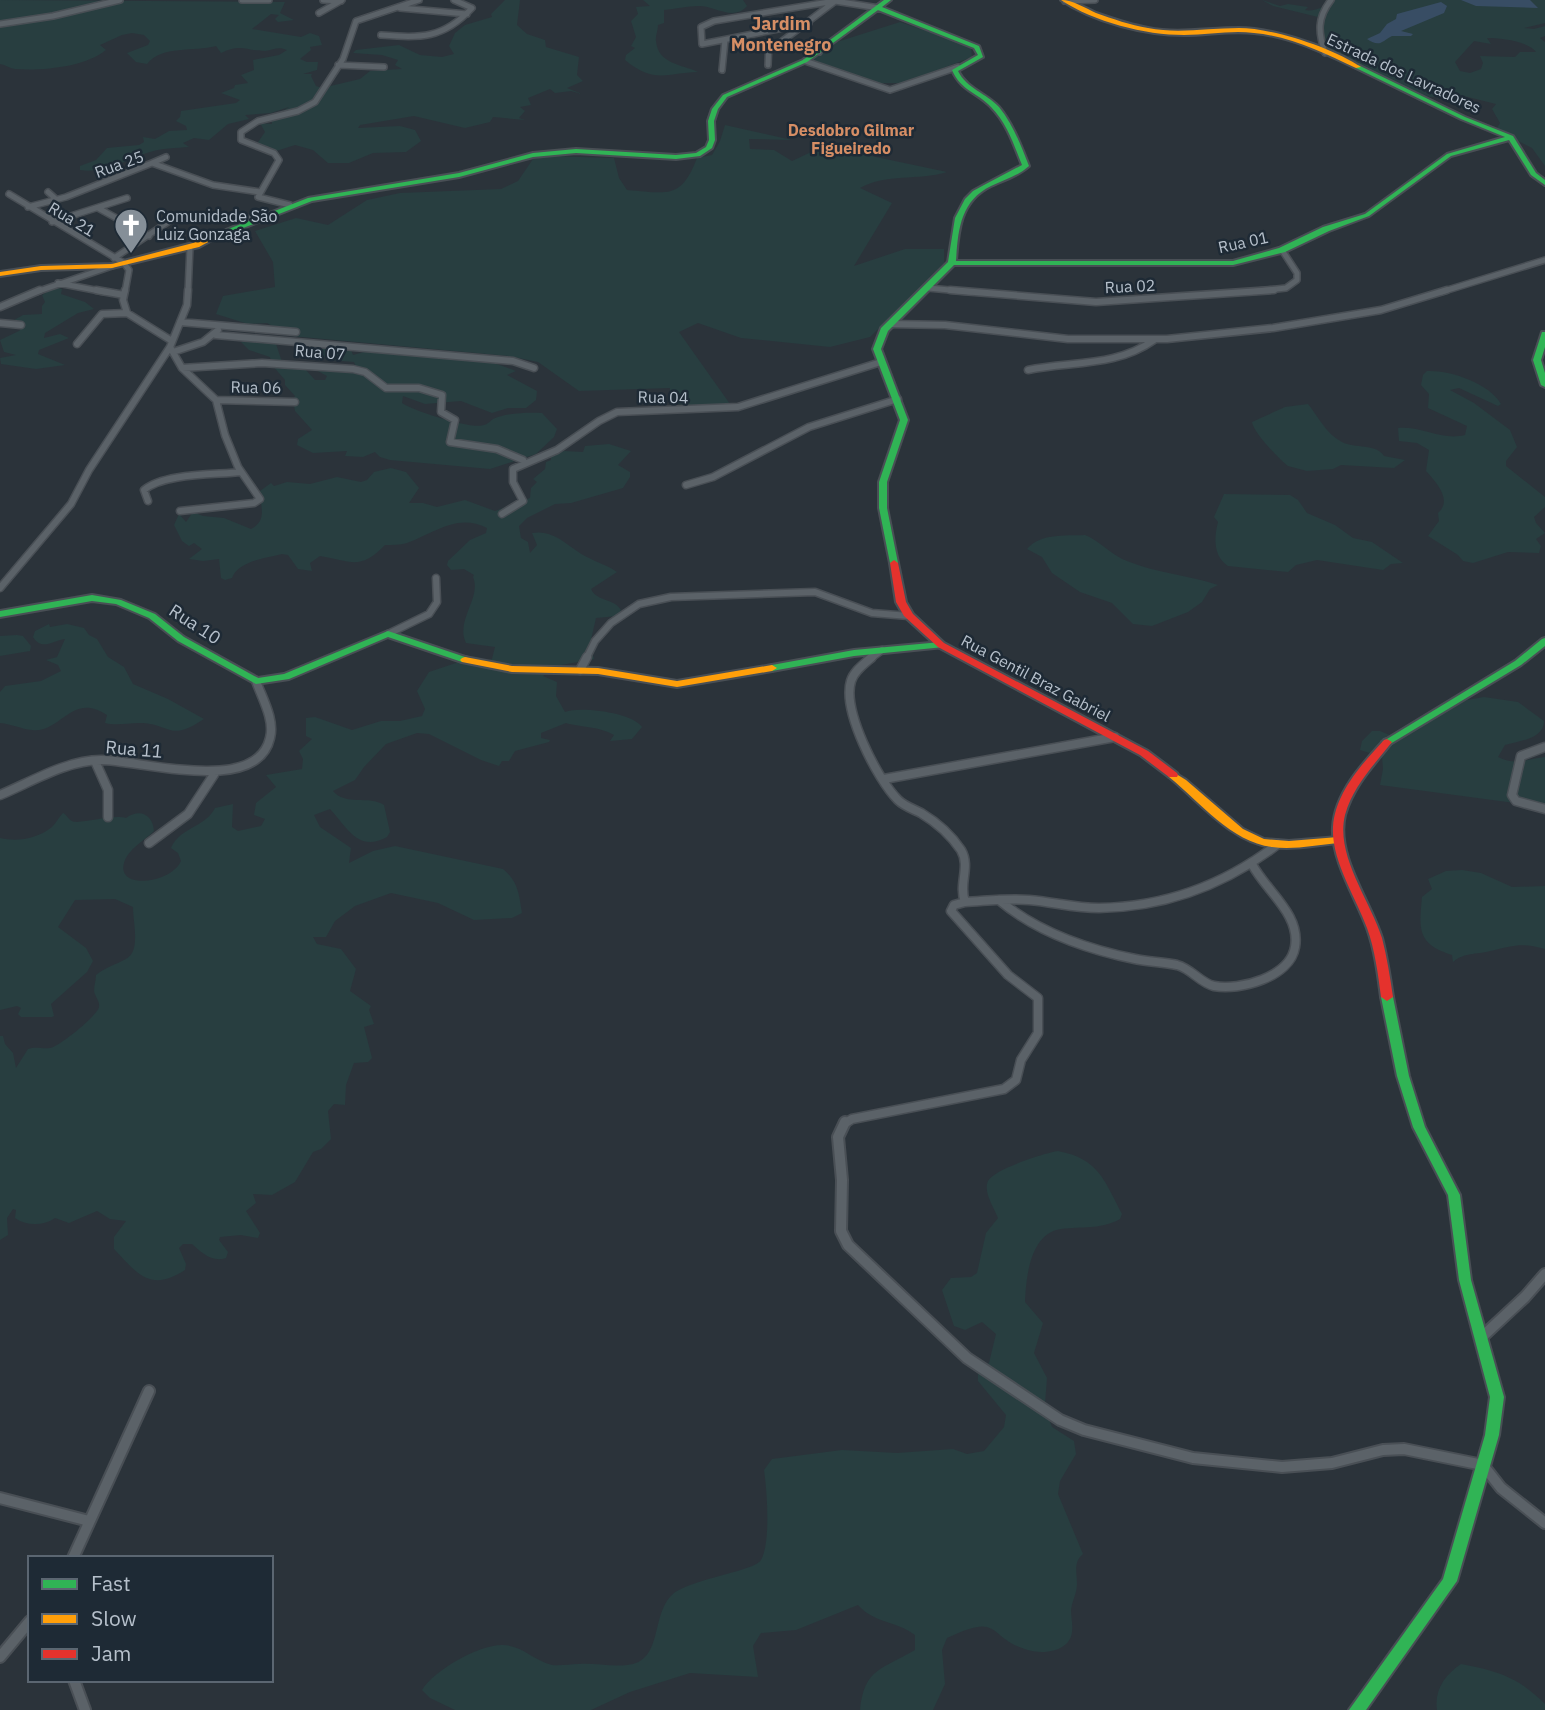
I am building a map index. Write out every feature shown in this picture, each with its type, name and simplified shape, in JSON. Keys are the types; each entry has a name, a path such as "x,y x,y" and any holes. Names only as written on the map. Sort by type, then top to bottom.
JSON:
{"street":[{"path":"0,24 53,16 120,0"},
{"path":"242,0 269,0"},
{"path":"323,0 342,1"},
{"path":"260,192 279,160 274,153 241,141 241,132 252,122 314,103 349,44 351,27 356,21 419,0"},
{"path":"381,35 428,38 456,25 472,5 454,0"},
{"path":"0,274 117,262 190,247 290,205 328,195 459,175 548,152 676,157 698,155 709,148 712,140 711,121 715,109 725,96 805,61 888,0"},
{"path":"1065,0 1095,0"},
{"name":"Estrada dos Lavradores","path":"1065,0 1114,23 1168,32 1254,31 1283,37 1388,80 1459,117 1511,137"},
{"path":"1325,53 1317,32 1318,22 1321,12 1331,0"},
{"path":"319,13 342,1"},
{"path":"777,45 836,1"},
{"path":"805,61 890,90 978,59 981,52 968,42 879,8 836,1 705,24 701,27 702,44 809,23"},
{"path":"394,8 467,14"},
{"path":"768,65 769,31"},
{"path":"722,70 725,40"},
{"path":"769,43 819,52"},
{"path":"338,65 384,67"},
{"path":"881,362 877,344 890,324 952,263 958,211 982,188 1017,173 1026,166 996,108 961,86 955,72 958,67"},
{"path":"1511,137 1517,142 1531,174 1545,183"},
{"name":"Rua 01","path":"952,263 1219,264 1282,250 1326,229 1367,215 1449,155 1511,137"},
{"path":"152,163 166,157"},
{"name":"Rua 25","path":"28,207 57,200 152,163 213,185 260,192 259,197 290,205"},
{"path":"48,192 57,200"},
{"name":"Rua 21","path":"9,194 117,262"},
{"path":"52,222 127,198"},
{"path":"98,208 149,236"},
{"path":"0,307 117,262 168,222 181,216 254,219"},
{"path":"0,588 71,504 89,470 172,347 187,305 190,247"},
{"name":"Rua 02","path":"928,288 1096,302 1273,290 1286,288 1297,280 1297,273 1282,250"},
{"path":"890,324 945,325 1068,339 1154,340 1273,328 1381,310 1545,260"},
{"path":"117,262 129,270 124,295 127,313 172,347 182,368 216,400 225,435 241,472 260,499 254,503 180,511"},
{"path":"57,283 124,295"},
{"path":"77,344 102,314 127,313"},
{"path":"180,322 296,332"},
{"path":"0,323 21,325"},
{"path":"216,335 220,324"},
{"path":"1545,334 1535,361 1536,370 1545,385"},
{"path":"172,347 194,347 216,335 513,361 534,368"},
{"path":"1028,370 1064,363 1099,363 1141,349 1154,340"},
{"name":"Rua Gentil Braz Gabriel","path":"881,362 898,399 904,420 883,482 883,508 901,602 909,616 941,645 1144,753 1245,835 1260,842 1278,844 1338,840"},
{"name":"Rua 04","path":"523,460 557,450 570,438 619,412 702,411 738,407 793,392 840,371 881,362"},
{"name":"Rua 07","path":"182,368 262,363 359,370 386,388 419,388 442,396 441,412 455,420 450,442 497,449 523,460"},
{"path":"686,485 713,477 808,427 898,399"},
{"name":"Rua 06","path":"216,400 295,402"},
{"path":"502,514 523,501 513,482 513,469 523,460"},
{"path":"148,501 144,490 158,482 241,472"},
{"path":"256,681 286,677 429,614 437,602 436,578"},
{"path":"580,670 595,641 611,623 639,604 671,597 815,592 872,613 909,616"},
{"name":"Rua 10","path":"0,614 92,598 118,602 152,616 181,639 256,681"},
{"path":"388,634 451,657 481,664 514,669 601,672 655,684 678,685 882,650 941,645"},
{"path":"1357,1710 1450,1581 1492,1435 1497,1397 1483,1336 1465,1280 1454,1195 1419,1126 1397,1050 1376,939 1338,840 1340,819 1348,795 1363,770 1389,740 1518,663 1545,641"},
{"path":"882,650 855,674 850,682 849,694 866,746 896,798 931,820 955,841 965,855 968,868 961,889 965,902"},
{"name":"Rua 11","path":"0,795 72,765 95,761 215,773 230,771 249,762 265,749 269,740 271,730 256,681"},
{"path":"884,779 1115,737"},
{"path":"1545,747 1521,756 1512,795 1516,801 1545,810"},
{"path":"95,761 107,790 108,817"},
{"path":"149,843 180,824 196,806 215,773"},
{"path":"1278,844 1232,876 1204,888 1143,904 1079,907 1029,900 999,900 954,905 951,911 1008,975 1038,998 1038,1033 1021,1060 1016,1080 1004,1089 845,1122 838,1137 842,1180 841,1231 848,1245 967,1357 1060,1420 1084,1430 1193,1458 1282,1467 1332,1463 1383,1450 1404,1449 1483,1465 1501,1488 1545,1523"},
{"path":"999,900 1021,917 1082,945 1124,957 1183,967 1216,986 1240,983 1279,970 1290,961 1295,949 1296,933 1288,915 1252,864"},
{"path":"1483,1336 1525,1297 1545,1274"},
{"path":"74,1556 149,1391"},
{"path":"0,1498 89,1521"},
{"path":"0,1657 28,1623"},
{"path":"75,1682 85,1710"}],"green space":[{"path":"0,0 285,2 280,13 294,20 278,22 275,19 279,15 271,14 252,29 301,37 310,33 319,36 322,45 310,47 311,50 300,59 318,62 317,70 303,74 312,74 316,86 322,88 360,79 370,71 402,69 395,65 398,60 382,55 353,53 356,50 399,45 420,55 442,57 454,54 449,46 455,33 465,25 492,17 491,14 505,0 520,0 517,25 527,34 545,40 546,47 579,57 577,75 583,81 567,88 582,94 571,91 555,93 550,89 528,98 531,105 520,107 525,111 519,118 525,120 493,117 490,122 465,128 414,116 360,125 358,128 400,126 415,130 421,141 406,152 373,153 349,163 328,163 313,150 295,145 267,154 254,148 265,132 260,123 272,124 271,119 289,107 271,113 245,115 249,119 228,124 209,140 194,138 183,143 189,147 154,151 98,170 80,170 80,166 96,160 107,148 139,145 144,142 143,137 155,139 169,131 187,130 186,126 176,121 181,111 236,103 240,100 221,93 234,88 235,85 248,83 241,75 254,70 253,60 279,55 287,50 239,48 221,53 216,46 161,54 147,64 136,62 127,53 148,45 150,41 144,35 132,33 100,45 106,50 75,64 15,69 0,64"},
{"path":"643,0 743,0 747,6 736,13 704,6 664,10 664,23 658,25 656,36 658,49 671,62 698,72 652,75 625,60 626,55 635,48 631,46 636,37 631,21 638,14 636,7 650,6"},
{"path":"1262,0 1280,6 1288,4 1313,10 1333,0 1545,0 1545,23 1524,28 1545,26 1545,36 1540,38 1545,42 1545,166 1532,148 1499,131 1497,128 1500,123 1492,109 1496,104 1464,96 1429,97 1323,52 1318,17 1273,6","holes":["1487,38 1520,43 1536,52 1520,52 1515,57 1480,56 1483,63 1481,69 1470,73 1460,71 1455,62 1474,41 1491,44"]},
{"path":"900,22 971,46 972,57 904,83 870,83 811,61 837,42"},
{"path":"725,125 792,140 749,139 750,149 774,150 792,161 824,146 947,172 880,180 860,188 892,203 854,266 905,249 944,249 944,263 870,337 830,347 741,338 698,323 679,332 730,404 702,407 669,403 670,388 579,391 538,362 509,356 291,336 267,323 248,324 216,314 223,296 275,287 273,262 255,231 296,218 328,225 367,200 400,193 501,189 518,181 533,159 548,156 614,158 619,178 627,190 671,191 685,181 697,158 712,155"},
{"path":"55,287 62,289 61,294 85,302 94,309 78,313 45,333 44,338 60,334 69,338 39,350 38,354 65,365 36,369 1,364 0,358 16,355 4,352 0,340 19,331 25,324 9,323 23,315 42,314 45,302 42,295"},
{"path":"265,335 275,341 282,362 305,369 315,380 325,380 327,376 316,370 356,367 354,362 330,360 306,346 325,349 336,346 351,350 353,355 371,350 480,358 516,371 507,375 537,391 536,400 526,408 508,408 492,413 461,401 425,404 403,396 402,403 443,419 478,426 504,415 542,413 557,429 554,437 536,454 490,469 390,460 375,452 363,457 345,456 347,451 313,453 297,445 298,439 312,430 295,411 295,396 285,385 285,380 272,365 270,357 249,350 241,342"},
{"path":"1427,371 1468,379 1488,390 1501,404 1498,406 1459,388 1450,390 1474,403 1510,430 1517,447 1506,461 1506,466 1545,497 1545,507 1534,517 1545,533 1536,539 1541,546 1539,553 1508,552 1473,563 1463,561 1428,536 1439,521 1438,513 1444,503 1443,497 1426,471 1429,450 1417,443 1399,441 1398,428 1457,436 1465,435 1467,426 1428,408 1429,394 1421,385 1423,375"},
{"path":"1308,404 1336,439 1376,449 1384,456 1405,460 1394,468 1341,465 1333,469 1307,471 1288,466 1261,438 1252,422 1285,407"},
{"path":"609,444 631,451 618,465 630,472 623,488 571,503 555,504 527,518 519,526 521,538 528,542 530,553 537,545 532,533 548,534 617,572 591,589 597,596 614,603 621,610 618,616 596,618 590,644 594,659 556,666 543,676 557,682 556,696 565,712 606,712 628,718 642,727 632,739 610,741 614,735 608,732 566,723 541,733 541,738 550,740 549,742 515,751 509,761 502,761 499,766 429,734 417,733 386,744 355,780 333,791 344,798 384,805 390,832 387,837 377,841 361,840 348,830 330,809 314,815 320,827 351,848 349,863 373,851 395,846 503,869 515,884 522,913 512,918 474,920 438,903 391,893 355,906 335,921 326,937 313,937 317,944 341,949 356,969 350,991 371,1006 369,1010 374,1024 364,1027 372,1058 368,1062 354,1063 346,1085 345,1105 334,1104 328,1111 331,1139 321,1149 313,1152 295,1182 272,1195 253,1194 256,1203 246,1211 260,1233 258,1238 241,1235 220,1237 219,1240 228,1252 226,1258 221,1259 207,1256 192,1244 183,1244 179,1248 186,1264 185,1270 162,1280 153,1280 137,1272 114,1249 114,1237 126,1221 110,1219 97,1211 69,1223 55,1218 35,1224 15,1218 16,1210 13,1209 7,1218 8,1235 0,1240 0,1036 3,1036 5,1044 13,1053 16,1068 28,1049 50,1048 69,1037 92,1017 99,1007 94,991 96,975 131,955 135,936 133,907 115,899 75,900 58,927 86,948 93,961 87,972 51,1004 52,1017 21,1017 18,1014 21,1008 17,1006 0,1010 0,838 13,840 33,837 52,827 63,813 76,822 112,817 126,818 141,814 148,817 154,831 129,854 124,863 124,872 128,877 146,881 167,875 181,861 178,853 171,848 175,841 206,819 215,808 233,804 232,827 238,831 261,826 265,819 254,815 256,803 276,787 266,775 302,769 303,759 299,751 312,739 306,736 306,718 315,717 352,730 381,721 400,721 422,716 425,709 417,691 429,672 459,662 492,659 495,647 466,643 464,626 474,593 474,575 464,569 451,570 447,565 470,540 486,533 487,528 466,523 446,526 407,543 385,545 362,561 348,562 320,556 310,563 312,571 298,569 288,555 282,554 247,564 235,572 232,578 225,580 221,578 219,559 189,559 202,549 194,543 189,546 182,541 174,525 179,514 186,522 193,512 224,518 251,529 260,522 260,491 271,483 274,486 287,482 310,484 337,477 361,482 374,472 391,468 406,472 419,488 409,503 437,507 465,500 495,511 530,498 531,488 537,482 533,479 545,469 551,456 564,451 583,452 585,446"},
{"path":"1224,494 1290,495 1298,500 1307,513 1335,525 1353,538 1372,542 1403,563 1391,564 1383,570 1317,560 1296,565 1288,572 1228,566 1217,552 1215,540 1218,522 1214,517"},
{"path":"1085,535 1127,561 1218,585 1210,589 1202,602 1188,612 1152,626 1133,624 1112,603 1080,592 1052,573 1042,557 1027,549 1046,538"},
{"path":"49,624 50,627 67,624 84,628 89,635 97,639 108,657 124,667 133,684 204,719 176,731 150,724 105,723 107,715 95,709 84,708 75,710 42,730 0,723 0,692 5,686 41,681 61,671 58,665 46,660 57,657 65,639 40,644 33,637 35,631"},
{"path":"0,636 23,636 31,646 30,651 0,656"},
{"path":"1484,697 1518,702 1544,721 1540,732 1505,745 1498,757 1516,761 1545,757 1545,807 1380,785 1382,757 1360,750 1362,741 1372,731 1392,736 1461,701"},
{"path":"1446,871 1481,873 1512,887 1545,886 1545,949 1511,946 1466,955 1453,962 1452,955 1426,941 1420,918 1422,897 1432,889 1428,879"},
{"path":"1058,1151 1083,1159 1092,1165 1105,1181 1122,1214 1120,1219 1105,1225 1051,1232 1036,1248 1027,1281 1025,1302 1043,1323 1034,1353 1047,1378 1045,1404 1049,1419 1052,1427 1074,1441 1076,1454 1060,1481 1058,1494 1083,1554 1077,1564 1077,1587 1071,1610 1072,1632 1067,1644 1048,1652 1028,1650 986,1627 965,1630 947,1638 942,1650 945,1684 933,1710 860,1710 862,1696 871,1678 877,1671 915,1650 915,1635 871,1616 858,1605 796,1630 761,1633 753,1646 758,1677 690,1673 630,1692 591,1710 455,1710 430,1698 422,1690 436,1674 458,1660 493,1646 510,1646 552,1665 627,1665 639,1662 652,1646 661,1613 673,1594 694,1584 747,1568 761,1560 767,1529 764,1470 772,1459 842,1450 897,1453 953,1449 967,1454 984,1451 1004,1427 1006,1415 978,1381 978,1369 989,1363 996,1334 982,1322 965,1330 954,1326 942,1290 951,1278 971,1277 977,1273 986,1233 998,1218 988,1195 987,1185 992,1176 1032,1158"},
{"path":"1461,1664 1486,1669 1516,1681 1545,1704 1545,1710 1437,1710 1437,1696 1442,1684"}],"water":[{"path":"1461,0 1530,0 1538,8 1476,6"},
{"path":"1441,2 1447,6 1444,13 1401,31 1413,34 1411,36 1392,36 1378,43 1367,39 1380,33 1387,24 1396,19 1397,14"}],"traffic: fast":[{"path":"217,235 310,199 459,175 533,155 576,151 676,157 698,155 709,148 712,140 711,121 715,109 725,96 805,61 888,0"},
{"path":"879,8 977,47 981,56 955,70 962,83 990,102 1000,113 1026,166 975,192 968,200 958,218 952,263 884,330 877,349 904,420 883,482 883,508 894,563"},
{"path":"1358,67 1463,118 1511,137 1533,174 1545,183"},
{"path":"952,263 1233,263 1282,250 1326,229 1367,215 1449,155 1511,137"},
{"path":"1545,334 1537,360 1545,385"},
{"path":"0,614 92,598 118,602 152,616 181,639 256,681 286,677 388,634 465,660"},
{"path":"1387,742 1518,663 1545,641"},
{"path":"772,668 854,653 941,645"},
{"path":"1357,1710 1450,1581 1492,1435 1497,1397 1465,1280 1454,1195 1419,1127 1403,1076 1387,997"}],"traffic: slow":[{"path":"1064,0 1107,19 1151,31 1182,33 1248,30 1270,33 1309,45 1358,67"},
{"path":"0,274 41,268 112,266 196,245 217,235"},
{"path":"465,660 512,669 598,671 677,684 772,668"},
{"path":"1173,775 1228,822 1261,842 1289,845 1338,840"}],"traffic: jam":[{"path":"894,563 901,602 909,616 941,645 1144,753 1173,775"},
{"path":"1387,742 1352,788 1340,815 1338,828 1346,866 1376,938 1387,997"}],"place":[{"name":"Comunidade São Luiz Gonzaga","path":"131,255"}],"district":[{"name":"Jardim Montenegro","path":"781,33"},
{"name":"Desdobro Gilmar Figueiredo","path":"851,139"}]}
